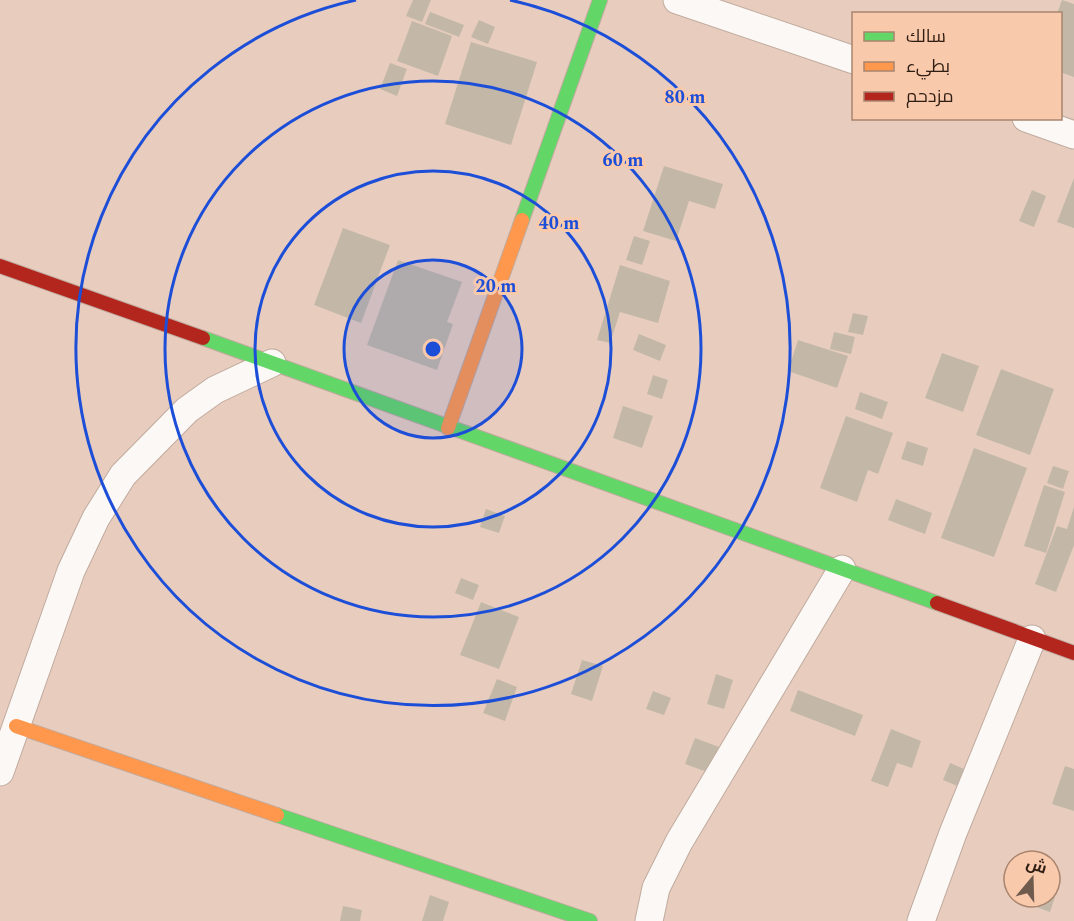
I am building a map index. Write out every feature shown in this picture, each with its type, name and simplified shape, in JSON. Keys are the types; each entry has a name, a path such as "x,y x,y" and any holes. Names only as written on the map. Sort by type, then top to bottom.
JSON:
{"street":[{"path":"448,428 600,0"},
{"path":"677,0 852,59"},
{"path":"1032,120 1074,135"},
{"path":"0,266 1074,653"},
{"path":"0,772 71,571 96,518 123,475 187,410 215,390 272,363"},
{"path":"649,921 656,888 679,842 842,569"},
{"path":"921,921 949,844 1032,639"},
{"path":"16,726 590,921"}],"building":[{"path":"413,0 431,0 422,22 406,16"},
{"path":"1062,0 1074,4 1074,77 1062,73 1062,12 1058,12"},
{"path":"430,12 464,25 459,37 425,24"},
{"path":"479,20 495,27 488,44 471,37"},
{"path":"412,21 452,36 438,76 397,61"},
{"path":"471,42 537,62 511,145 445,124"},
{"path":"390,63 407,69 397,96 380,89"},
{"path":"664,166 723,184 715,209 689,201 676,241 643,231"},
{"path":"1074,178 1074,228 1057,222"},
{"path":"1032,190 1046,196 1034,227 1019,221"},
{"path":"343,228 390,245 361,323 314,305"},
{"path":"634,236 650,241 642,265 626,260"},
{"path":"398,260 462,282 447,322 453,324 437,370 367,345"},
{"path":"620,265 670,281 658,323 620,312 610,343 597,340"},
{"path":"853,313 868,316 863,335 848,332"},
{"path":"834,332 855,337 851,354 830,349"},
{"path":"639,334 666,345 660,361 633,350"},
{"path":"798,340 848,356 837,388 788,371"},
{"path":"942,353 979,366 963,412 925,398"},
{"path":"1001,369 1054,389 1030,455 976,435"},
{"path":"653,375 668,380 662,399 647,394"},
{"path":"860,392 888,402 882,419 855,409"},
{"path":"623,406 653,416 642,448 613,438"},
{"path":"846,416 893,433 878,474 868,470 857,502 820,488"},
{"path":"907,441 928,448 923,466 901,459"},
{"path":"974,448 1027,468 994,557 941,538"},
{"path":"1053,466 1069,471 1063,489 1047,483"},
{"path":"1044,485 1065,492 1046,553 1024,546"},
{"path":"896,499 932,513 925,534 888,520"},
{"path":"1074,507 1074,545 1056,592 1035,584 1057,526 1067,529"},
{"path":"486,509 505,516 499,533 480,527"},
{"path":"461,578 479,585 473,600 455,593"},
{"path":"481,602 519,617 499,669 460,655"},
{"path":"582,660 603,666 592,701 571,694"},
{"path":"716,674 733,680 724,709 707,704"},
{"path":"497,679 517,687 505,721 483,713"},
{"path":"798,690 863,715 855,736 790,711"},
{"path":"653,691 671,698 664,715 646,709"},
{"path":"891,729 921,741 912,768 897,763 888,787 871,781"},
{"path":"695,738 719,747 710,773 685,764"},
{"path":"950,763 969,771 962,788 943,780"},
{"path":"1065,766 1074,769 1074,811 1052,804"},
{"path":"430,895 449,902 443,921 422,921"},
{"path":"343,906 362,910 360,921 340,921"}],"traffic: fast":[{"path":"522,220 600,0"},
{"path":"203,338 937,603"},
{"path":"277,815 590,921"}],"traffic: slow":[{"path":"448,428 522,220"},
{"path":"16,726 277,815"}],"traffic: jam":[{"path":"0,266 203,338"},
{"path":"937,603 1074,653"}]}
